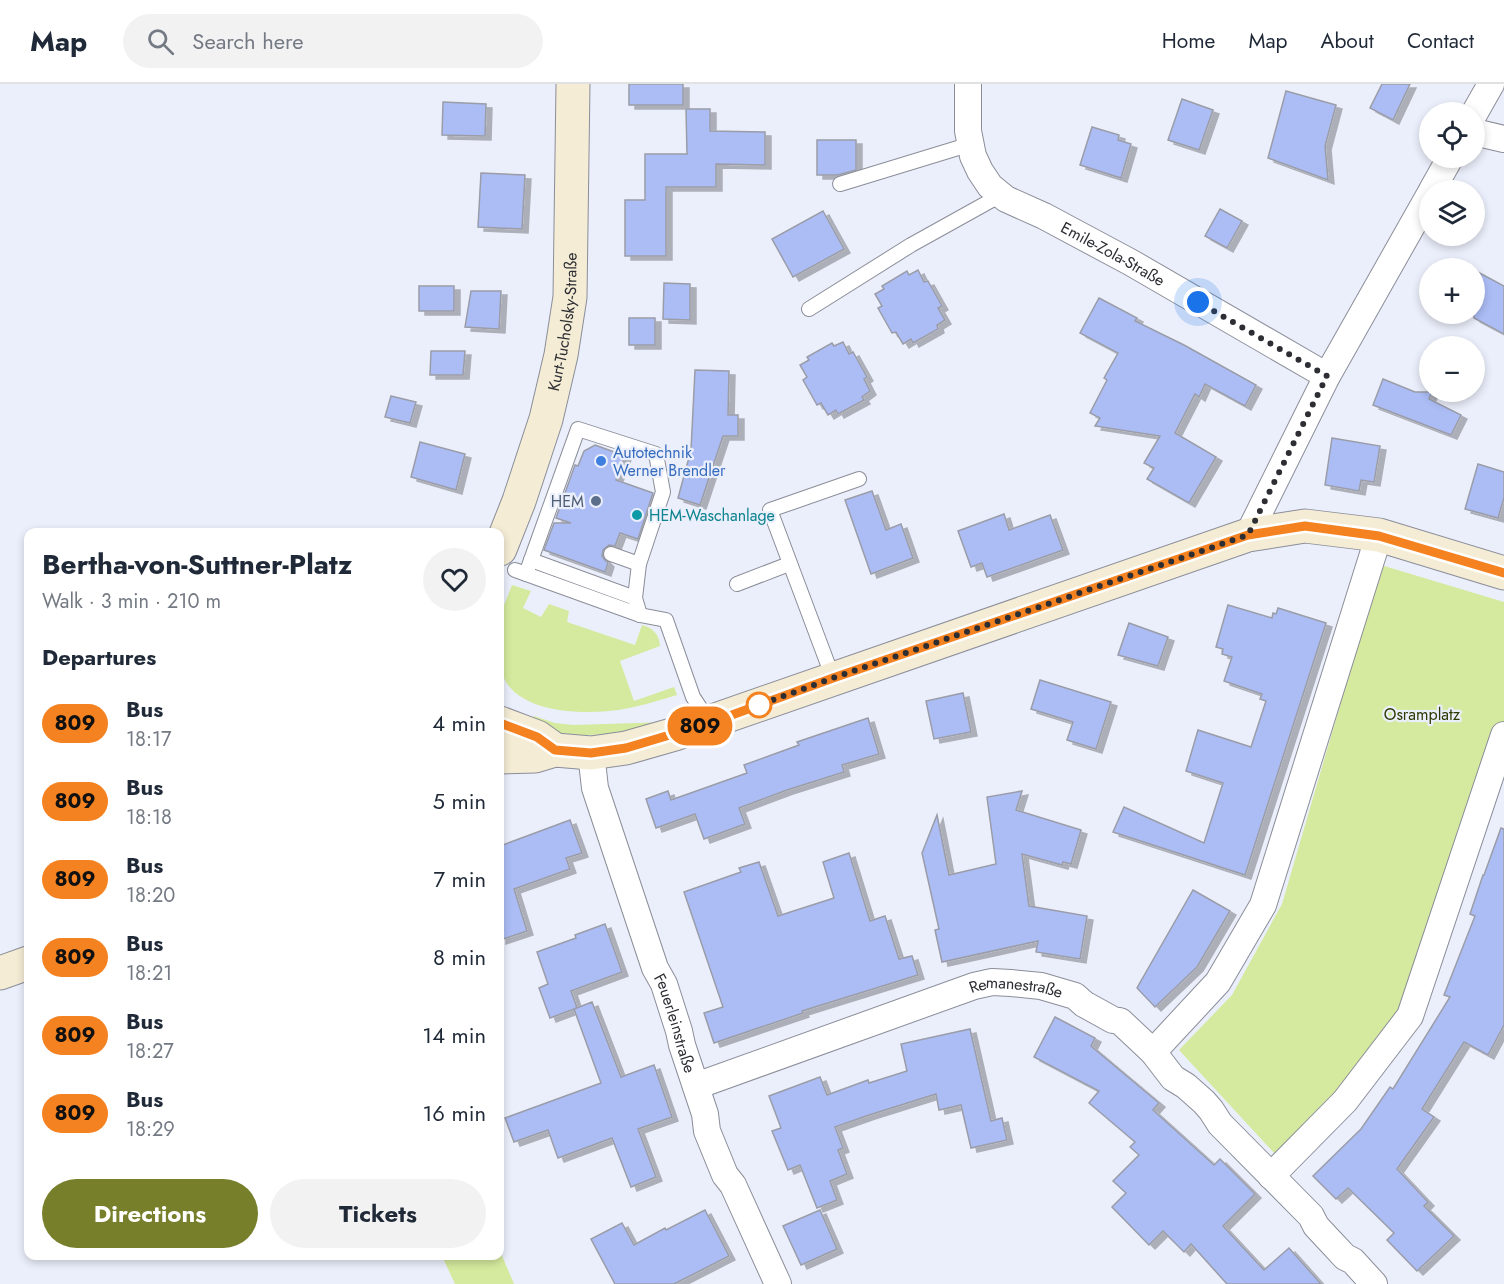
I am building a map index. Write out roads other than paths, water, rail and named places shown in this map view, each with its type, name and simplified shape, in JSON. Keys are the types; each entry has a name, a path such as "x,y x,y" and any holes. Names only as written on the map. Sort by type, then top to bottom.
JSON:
{"main road":[{"name":"Kurt-Tucholsky-Straße","path":"514,565 519,501 546,418 561,355 570,297 573,84"},
{"path":"504,757 535,756 555,750 591,753 626,748 710,723 833,678 1248,535 1305,526 1379,536 1504,573"},
{"path":"504,725 537,737 555,750"},
{"path":"0,973 24,964"}],"street":[{"name":"Emile-Zola-Straße","path":"968,84 968,131 973,156 990,186 1001,195 1130,262 1327,376"},
{"path":"1481,102 1491,84"},
{"path":"1485,135 1504,139"},
{"path":"1248,535 1327,376 1419,213"},
{"path":"1153,1052 1218,982 1263,904 1379,536"},
{"path":"1271,1176 1345,1101 1410,1016 1504,735"},
{"name":"Feuerleinstraße","path":"591,753 595,788 607,828 655,968 664,984 705,1114 707,1131 725,1175 733,1185 777,1284"},
{"name":"Remanestraße","path":"696,1086 974,986 992,982 1041,986 1075,996 1084,1004 1120,1022 1153,1052 1173,1078 1204,1102 1220,1124 1311,1216 1316,1226 1345,1257 1353,1261 1374,1284"}],"lane":[{"path":"840,184 971,144"},
{"path":"809,309 911,245 1001,195"},
{"path":"531,560 546,532 578,429 656,454 663,492 639,564 635,598 639,615"},
{"path":"833,678 770,510 859,479"},
{"path":"611,554 639,564"},
{"path":"514,565 531,560 635,598"},
{"path":"737,584 789,564"},
{"path":"514,565 639,615 666,620 693,697 710,723"}],"place":[{"name":"Autotechnik Werner Brendler","path":"601,461"},
{"name":"HEM","path":"596,501"},
{"name":"HEM-Waschanlage","path":"637,515"}],"park label":[{"name":"Osramplatz","path":"1422,714"}]}
